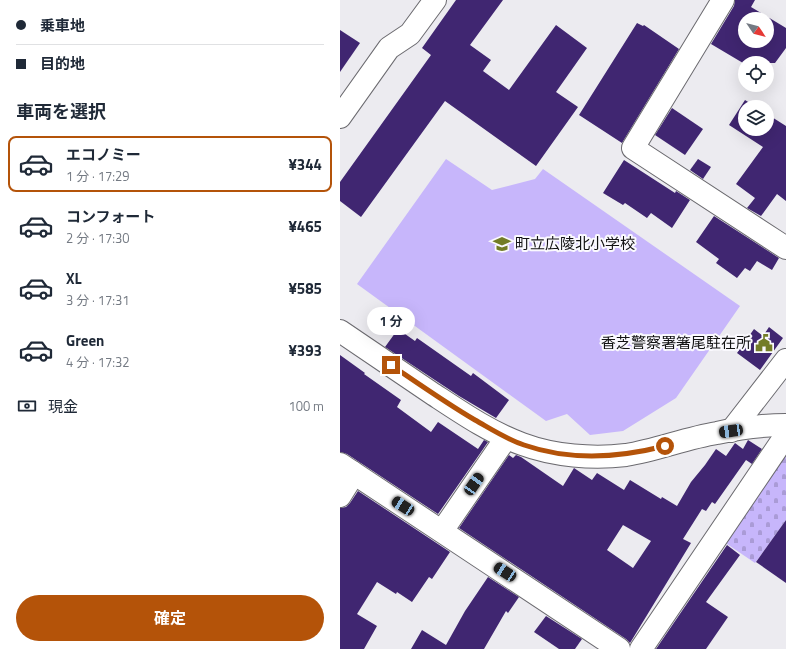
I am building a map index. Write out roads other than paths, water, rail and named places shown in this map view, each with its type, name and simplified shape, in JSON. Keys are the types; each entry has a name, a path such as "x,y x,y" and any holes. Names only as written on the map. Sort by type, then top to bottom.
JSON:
{"street":[{"path":"340,117 389,48 410,34 435,0"},
{"path":"724,0 633,148 786,248"},
{"path":"340,331 454,408 506,438 523,445 545,451 572,455 626,455 716,433 756,426 786,425"},
{"path":"731,431 786,360"},
{"path":"641,649 786,435"},
{"path":"442,531 506,438"},
{"path":"346,468 619,649"},
{"path":"340,496 350,480 346,468"}],"place":[{"name":"町立広陵北小学校","path":"502,244"},
{"name":"香芝警察署箸尾駐在所","path":"764,343"}]}
